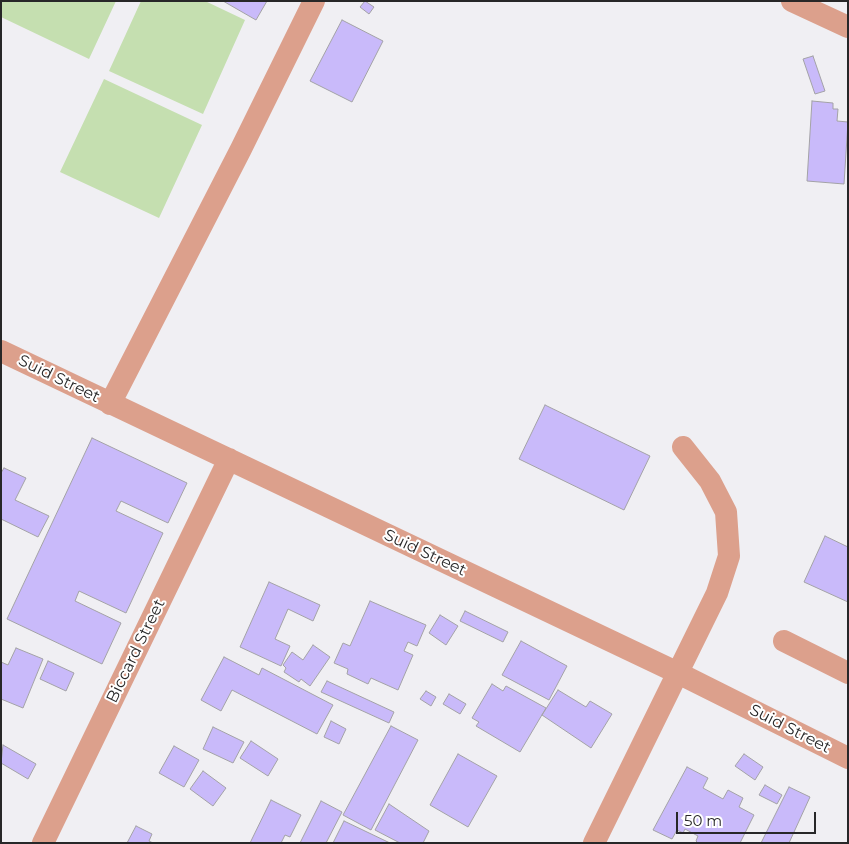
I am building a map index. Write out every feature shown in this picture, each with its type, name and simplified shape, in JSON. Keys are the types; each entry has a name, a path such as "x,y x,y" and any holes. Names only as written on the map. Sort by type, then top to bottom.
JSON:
{"street":[{"path":"110,404 242,150 314,1"},
{"path":"792,1 848,28"},
{"name":"Suid Street","path":"1,350 110,404 676,672 848,758"},
{"path":"594,843 676,672 717,593 729,556 726,512 710,481 683,447"},
{"name":"Biccard Street","path":"43,843 229,459"},
{"path":"784,641 848,673"}],"green space":[{"path":"2,1 116,1 89,59 1,17"},
{"path":"141,1 205,1 245,20 203,114 109,71"},
{"path":"104,79 202,125 159,218 60,172"}],"building":[{"path":"223,1 267,1 256,20"},
{"path":"365,1 374,7 369,14 360,7"},
{"path":"342,20 383,41 352,102 310,81"},
{"path":"813,56 825,91 815,94 803,59"},
{"path":"812,101 833,103 833,109 838,109 837,121 848,122 844,184 807,181"},
{"path":"545,405 650,456 624,510 519,459"},
{"path":"92,438 187,483 168,523 121,501 116,511 163,533 126,613 79,591 75,601 121,623 102,664 7,619"},
{"path":"4,468 26,478 15,500 49,516 38,537 1,519 1,473"},
{"path":"825,536 848,547 848,602 804,582"},
{"path":"269,582 320,605 313,621 288,609 275,639 290,646 281,666 240,647"},
{"path":"370,601 426,625 417,646 408,642 404,651 413,655 398,690 371,678 368,684 347,674 348,669 334,663 343,643 350,646"},
{"path":"465,611 508,632 503,642 460,621"},
{"path":"440,615 458,626 446,645 429,633"},
{"path":"521,641 567,666 549,700 502,675"},
{"path":"313,645 330,657 310,686 301,679 299,682 284,672 286,668 283,665 292,652 303,660"},
{"path":"16,648 43,659 23,708 1,699 1,662 8,665"},
{"path":"224,657 259,675 262,668 333,705 317,734 232,690 221,711 201,700"},
{"path":"48,661 74,673 66,691 40,679"},
{"path":"327,681 394,712 389,723 321,692"},
{"path":"492,684 503,691 506,686 546,708 520,752 476,726 479,722 472,718"},
{"path":"558,690 586,707 590,701 612,714 591,748 542,715"},
{"path":"426,691 436,697 431,706 420,699"},
{"path":"449,694 466,704 460,714 443,704"},
{"path":"331,721 346,729 339,744 324,737"},
{"path":"391,726 418,740 371,830 343,815"},
{"path":"213,727 244,742 233,763 203,749"},
{"path":"251,741 278,759 268,776 240,758"},
{"path":"3,745 36,764 28,779 1,763"},
{"path":"174,746 199,760 184,787 159,773"},
{"path":"458,754 497,776 468,827 430,805"},
{"path":"744,754 763,767 755,780 735,766"},
{"path":"687,767 708,778 703,788 723,799 728,790 743,798 739,807 754,815 740,843 698,843 696,841 698,836 685,829 683,833 677,830 672,839 653,830"},
{"path":"203,771 226,788 213,806 190,789"},
{"path":"765,785 782,795 777,804 759,795"},
{"path":"789,787 810,797 789,843 761,843"},
{"path":"271,800 301,815 290,837 285,835 281,843 250,843"},
{"path":"321,801 342,812 326,843 300,843"},
{"path":"389,804 429,831 423,843 400,843 375,830"},
{"path":"344,821 390,843 333,843"},
{"path":"136,826 152,834 149,841 153,843 127,843"}]}
